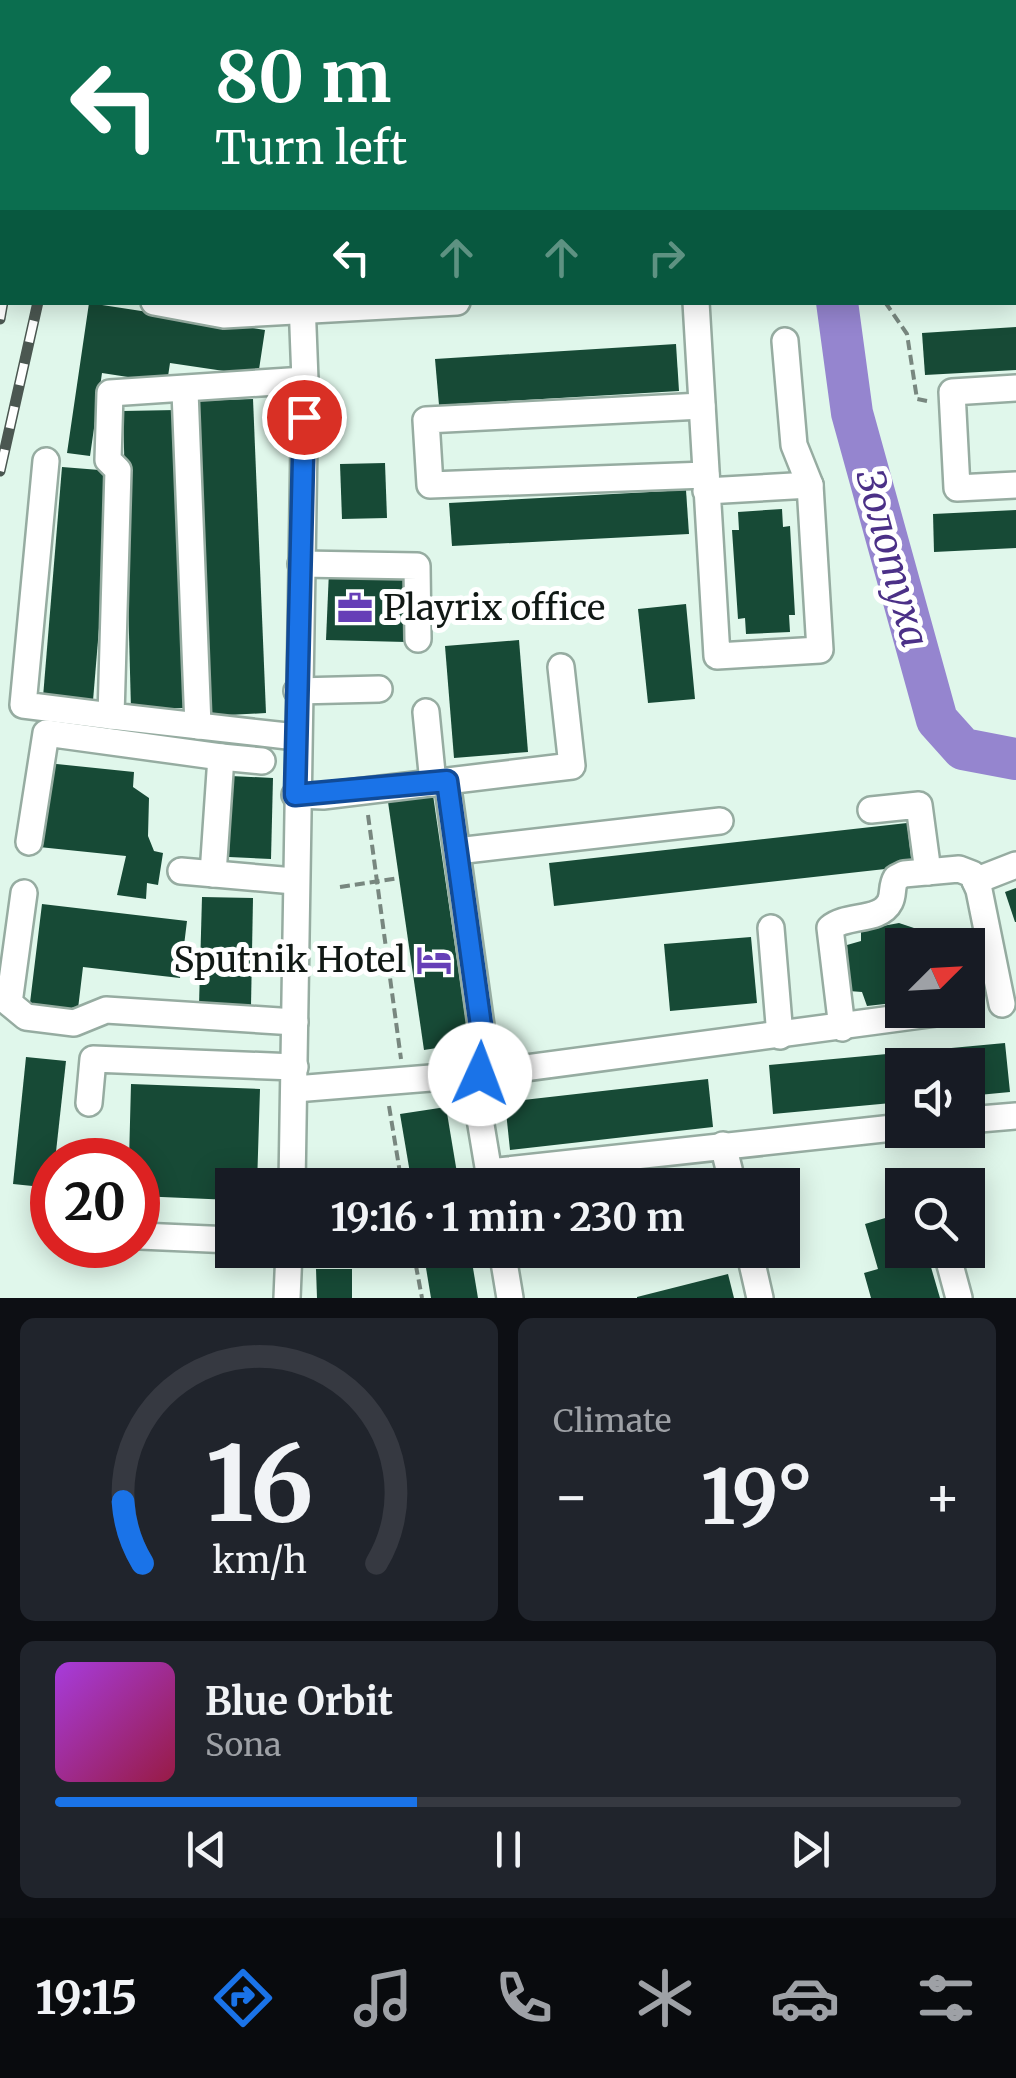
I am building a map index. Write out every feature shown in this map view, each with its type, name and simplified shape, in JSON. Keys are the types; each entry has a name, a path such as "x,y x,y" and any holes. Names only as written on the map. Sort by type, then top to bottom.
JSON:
{"street":[{"path":"170,305 224,315 364,305"},
{"path":"696,305 717,656 820,650 810,485 794,445 784,340"},
{"path":"292,1168 295,795 305,380 302,307"},
{"path":"112,716 118,470 108,460 110,393 305,380"},
{"path":"1016,388 952,392 957,488 1016,485"},
{"path":"185,391 198,726"},
{"path":"702,406 426,420 430,484 810,485"},
{"path":"46,462 23,704 296,737"},
{"path":"301,564 417,566 418,639"},
{"path":"295,795 364,791 572,766 561,668"},
{"path":"298,691 379,689"},
{"path":"426,712 456,851 483,1040 478,1101 488,1168"},
{"path":"29,842 46,733 262,761"},
{"path":"213,874 221,757"},
{"path":"871,810 919,805 928,872"},
{"path":"456,851 720,821"},
{"path":"975,881 1016,864"},
{"path":"842,1028 830,928 838,921 877,913 890,903 896,878 928,872 959,869 975,881 1009,1002"},
{"path":"182,871 294,881"},
{"path":"24,892 10,1002 26,1017 74,1024 106,1010 295,1022"},
{"path":"770,928 780,1036"},
{"path":"88,1103 93,1059 295,1078 394,1081 480,1074 885,1021"},
{"path":"985,1119 1016,1116"},
{"path":"559,1168 723,1144 885,1129"},
{"path":"723,1144 729,1168"},
{"path":"160,1237 215,1239"},
{"path":"287,1298 288,1268"},
{"path":"505,1268 510,1298"},
{"path":"752,1268 760,1298"},
{"path":"951,1268 959,1298"}],"path":[{"path":"887,305 907,334 917,399 953,408"},
{"path":"364,791 376,882 401,1168"},
{"path":"340,887 400,878"},
{"path":"416,1268 422,1298"}],"building":[{"path":"89,305 265,330 258,376 170,363 167,383 102,373 90,456 67,453"},
{"path":"1016,327 1016,370 925,375 922,333"},
{"path":"676,344 679,391 439,405 435,359"},
{"path":"253,399 266,713 209,716 196,401"},
{"path":"176,410 185,708 131,709 123,411"},
{"path":"385,463 387,518 342,519 340,464"},
{"path":"62,467 112,471 93,701 43,697"},
{"path":"686,490 689,534 452,546 449,503"},
{"path":"782,509 783,527 790,526 795,615 789,615 790,632 746,634 745,618 738,619 732,530 739,530 738,512"},
{"path":"1016,510 1016,548 934,552 933,514"},
{"path":"329,571 408,573 406,642 326,640"},
{"path":"686,604 695,699 648,703 638,609"},
{"path":"519,640 528,752 454,758 445,646"},
{"path":"47,763 134,772 133,787 149,798 148,836 154,851 163,853 158,885 147,883 146,899 117,895 126,856 39,847"},
{"path":"231,776 273,778 271,859 229,857"},
{"name":"Sputnik Hotel","path":"433,795 469,1043 424,1050 388,802"},
{"path":"907,823 912,866 554,906 549,863"},
{"path":"1016,888 1016,922 1015,922 1005,892"},
{"path":"202,897 253,898 251,1006 199,1005"},
{"path":"42,904 187,921 180,978 83,967 77,1017 29,1011"},
{"path":"899,923 914,928 885,928 885,1004 867,1006 862,992 849,991 837,971 848,959 847,945 861,941 861,930"},
{"path":"751,937 757,1003 670,1011 664,944"},
{"path":"1005,1043 1010,1092 985,1094 985,1048 951,1048"},
{"path":"885,1054 885,1104 773,1114 769,1065"},
{"path":"26,1057 66,1061 58,1138 30,1138 30,1186 13,1184"},
{"path":"708,1079 713,1127 510,1150 505,1102"},
{"path":"131,1084 260,1089 258,1168 215,1168 215,1199 160,1197 160,1138 130,1138"},
{"path":"446,1107 456,1168 409,1168 400,1114"},
{"path":"885,1218 885,1268 931,1268 940,1298 871,1298 864,1273 878,1269 865,1224"},
{"path":"426,1268 473,1268 478,1298 431,1298"},
{"path":"316,1269 352,1269 352,1298 317,1298"},
{"path":"728,1274 734,1298 637,1298 637,1297"}],"waterway":[{"name":"Золотуха","path":"837,305 852,413 937,720 963,749 1016,759"}],"railway":[{"path":"0,319 2,305"},
{"path":"0,471 37,305"}],"place":[{"name":"Playrix office","path":"355,608"},
{"name":"Sputnik Hotel","path":"434,960"}],"route":[{"path":"304,417 295,795 324,796 447,781 483,1040 480,1074"}]}
